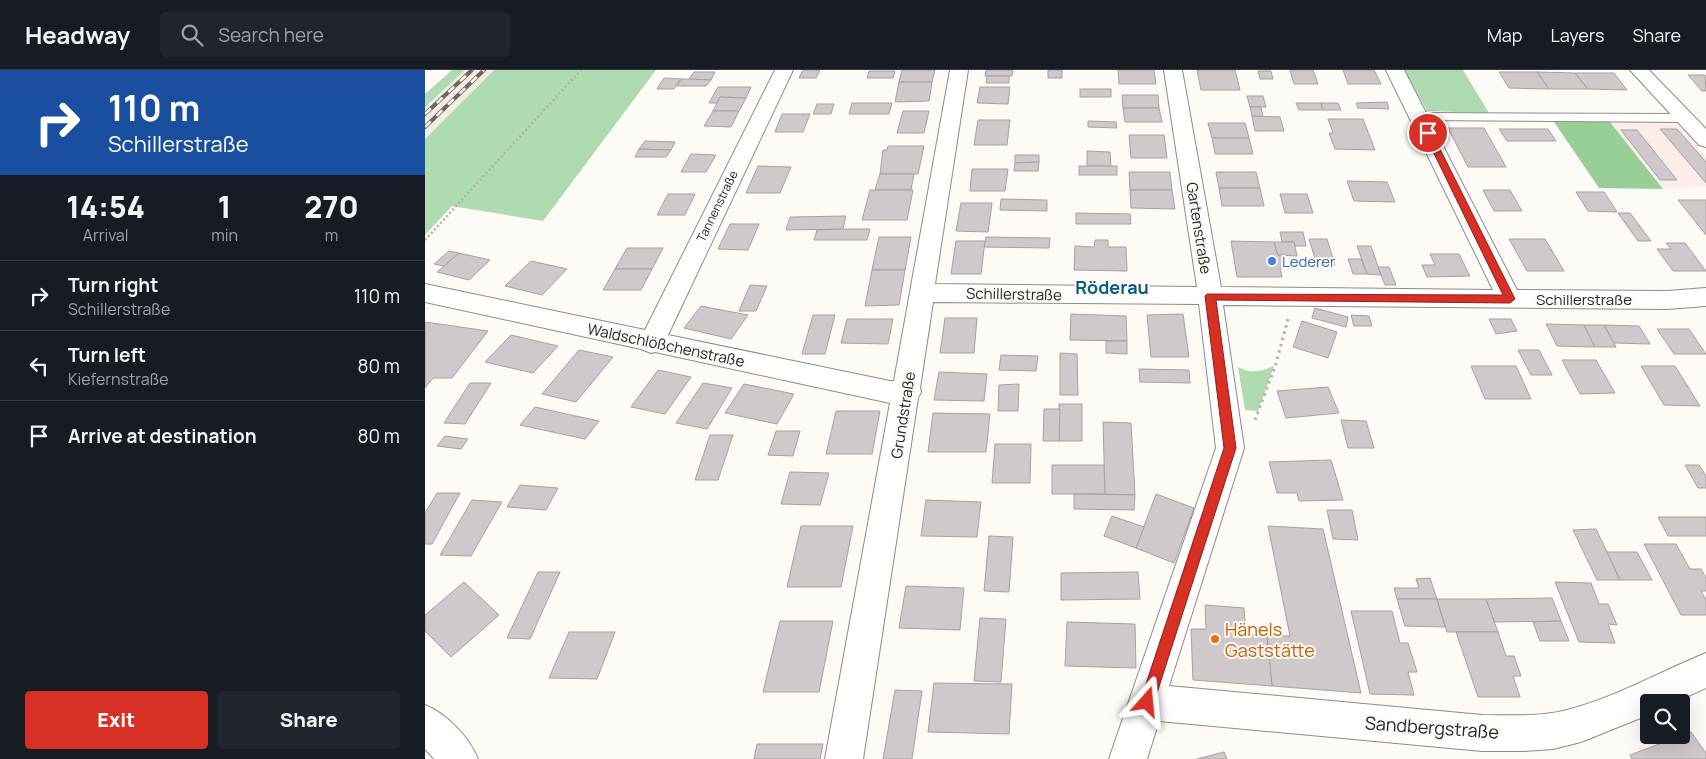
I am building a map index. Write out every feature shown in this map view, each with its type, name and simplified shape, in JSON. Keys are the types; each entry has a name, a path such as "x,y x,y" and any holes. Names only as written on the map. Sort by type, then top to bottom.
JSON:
{"street":[{"name":"Tannenstraße","path":"651,342 784,70"},
{"name":"Grundstraße","path":"844,759 907,392 921,293 959,70"},
{"name":"Gartenstraße","path":"1128,759 1230,448 1210,296 1173,70"},
{"path":"1395,70 1420,116 1510,299"},
{"path":"1639,70 1706,141"},
{"name":"Waldschlößchenstraße","path":"425,293 890,392 907,392"},
{"name":"Schillerstraße","path":"921,293 1667,300 1706,297"},
{"name":"Sandbergstraße","path":"1147,702 1482,733 1527,732 1562,729 1598,717 1706,670"},
{"path":"425,723 459,759"}],"lane":[{"path":"1420,116 1684,118"}],"path":[{"path":"425,240 581,70"},
{"path":"1230,448 1247,440 1279,350 1291,297"}],"shaded area":[{"path":"465,70 494,70 425,139 425,107"},
{"path":"1610,122 1667,122 1677,125 1706,157 1706,186 1663,189"}],"green space":[{"path":"452,70 465,70 425,107 425,94"},
{"path":"494,70 656,70 543,221 452,206 425,235 425,139"},
{"path":"1404,70 1463,70 1489,113 1427,111"},
{"path":"1554,122 1610,122 1663,189 1599,188"},
{"path":"1274,366 1258,411 1245,410 1238,367 1247,371 1256,371"}],"building":[{"path":"803,70 820,70 816,78 799,78"},
{"path":"902,70 935,70 932,82 899,82"},
{"path":"986,70 1013,70 1012,76 985,76"},
{"path":"1048,70 1062,70 1062,78 1048,78"},
{"path":"1118,70 1154,70 1156,84 1119,84"},
{"path":"1197,70 1235,70 1240,90 1201,90"},
{"path":"1290,70 1313,70 1318,84 1294,84"},
{"path":"1343,70 1374,70 1381,84 1348,84"},
{"path":"869,71 895,71 893,78 867,78"},
{"path":"1258,71 1271,71 1273,79 1260,79"},
{"path":"694,72 715,72 711,80 689,79"},
{"path":"1499,72 1537,72 1549,89 1509,88"},
{"path":"1537,72 1575,73 1588,89 1549,89"},
{"path":"1575,73 1614,73 1627,90 1588,89"},
{"path":"1688,75 1705,75 1706,91 1702,91"},
{"path":"987,76 1009,76 1009,83 986,83"},
{"path":"664,78 681,79 674,89 657,89"},
{"path":"681,79 711,80 706,86 677,86"},
{"path":"899,82 932,82 929,101 895,102"},
{"path":"718,87 751,87 746,98 720,97 717,103 709,103"},
{"path":"980,87 1010,87 1008,104 977,103"},
{"path":"1080,89 1111,89 1111,97 1080,97"},
{"path":"1122,95 1158,95 1159,108 1123,108"},
{"path":"1247,96 1263,96 1266,107 1250,107"},
{"path":"720,97 746,98 739,111 713,111"},
{"path":"1387,102 1389,109 1358,108 1356,103"},
{"path":"852,103 892,103 889,114 849,114"},
{"path":"1296,103 1321,103 1323,110 1299,110"},
{"path":"1321,103 1338,103 1341,110 1323,110"},
{"path":"817,104 834,104 831,114 813,114"},
{"path":"1250,107 1261,107 1263,117 1252,116"},
{"path":"1123,108 1159,108 1162,122 1125,122"},
{"path":"713,111 739,111 731,127 704,126"},
{"path":"903,111 929,111 924,133 897,133"},
{"path":"782,114 810,114 803,132 775,132"},
{"path":"1252,116 1280,117 1284,131 1255,131"},
{"path":"1328,119 1363,119 1375,150 1335,149 1329,133 1333,133"},
{"path":"978,120 1010,120 1007,145 974,145"},
{"path":"1088,121 1116,122 1117,128 1088,127"},
{"path":"1208,123 1245,123 1249,138 1212,138"},
{"path":"1448,128 1484,128 1506,167 1468,167"},
{"path":"1499,129 1548,129 1556,141 1507,141"},
{"path":"1660,129 1677,129 1706,162 1706,183"},
{"path":"1621,130 1637,130 1677,180 1660,180"},
{"path":"1129,135 1164,135 1167,158 1131,158"},
{"path":"1212,138 1249,138 1253,154 1215,154"},
{"path":"645,141 675,142 671,150 639,149"},
{"path":"888,146 924,146 918,174 880,174 883,150 887,150"},
{"path":"639,149 671,150 666,157 635,157"},
{"path":"1087,151 1110,152 1111,166 1087,166"},
{"path":"691,154 716,155 706,172 681,172"},
{"path":"1015,155 1039,155 1039,162 1015,163"},
{"path":"1039,162 1038,171 1014,171 1015,163"},
{"path":"758,166 791,167 780,193 746,193"},
{"path":"1079,166 1117,166 1117,175 1079,175"},
{"path":"972,169 1008,169 1005,191 970,191"},
{"path":"1129,172 1170,172 1172,190 1130,190"},
{"path":"1216,172 1256,172 1260,188 1219,188"},
{"path":"880,174 914,174 911,190 875,190"},
{"path":"1347,181 1387,182 1395,202 1354,201"},
{"path":"1219,188 1260,188 1264,206 1222,206"},
{"path":"870,190 913,190 907,220 862,220"},
{"path":"1130,190 1172,190 1175,209 1131,208"},
{"path":"1483,190 1510,190 1522,211 1494,211"},
{"path":"1576,192 1604,192 1617,212 1588,211"},
{"path":"668,194 695,194 685,215 657,215"},
{"path":"1280,194 1307,194 1313,213 1285,213"},
{"path":"1001,199 1047,200 1047,211 1000,210"},
{"path":"1678,200 1706,200 1706,235"},
{"path":"961,203 992,203 988,232 956,231"},
{"path":"1076,213 1130,214 1131,224 1076,224"},
{"path":"1618,213 1630,213 1651,241 1638,241"},
{"path":"846,216 843,229 786,230 790,217"},
{"path":"730,224 759,224 748,250 718,249"},
{"path":"870,229 867,240 814,240 817,230"},
{"path":"1280,232 1303,232 1306,246 1295,246 1294,242 1282,242"},
{"path":"879,237 911,237 905,270 872,270"},
{"path":"986,237 1050,238 1049,248 984,247"},
{"path":"1309,239 1327,239 1335,265 1317,265"},
{"path":"1509,239 1545,239 1564,271 1527,271"},
{"path":"1095,240 1108,240 1108,247 1126,247 1127,271 1074,270 1075,246 1094,247"},
{"path":"956,241 985,241 981,274 951,274"},
{"path":"1231,241 1274,242 1278,255 1283,255 1286,268 1280,268 1282,277 1237,277"},
{"path":"1274,242 1294,242 1297,256 1278,255"},
{"path":"1666,243 1685,243 1706,271 1673,271 1657,249 1671,249"},
{"path":"1357,246 1371,246 1381,275 1367,274"},
{"path":"627,248 663,248 652,269 615,269"},
{"path":"449,251 459,253 444,266 434,264"},
{"path":"459,253 490,260 469,280 437,272"},
{"path":"1430,254 1459,254 1470,276 1427,277 1422,265 1435,265"},
{"path":"1348,259 1361,259 1367,274 1353,274"},
{"path":"531,261 567,269 542,295 505,286"},
{"path":"1378,267 1389,267 1396,285 1385,285"},
{"path":"615,269 652,269 641,290 603,290"},
{"path":"872,270 905,270 899,305 865,306"},
{"path":"750,285 767,286 756,311 739,311"},
{"path":"701,306 748,315 731,339 684,328"},
{"path":"1315,308 1348,317 1346,327 1312,318"},
{"path":"1071,314 1126,316 1127,341 1070,340"},
{"path":"1183,314 1189,357 1151,357 1147,315"},
{"path":"813,315 835,315 825,354 802,354"},
{"path":"1351,315 1369,316 1372,326 1354,326"},
{"path":"945,318 977,318 974,353 940,353"},
{"path":"847,319 893,319 888,344 841,343"},
{"path":"1489,319 1511,319 1517,331 1496,334"},
{"path":"1302,321 1337,332 1328,358 1293,347"},
{"path":"425,322 488,331 452,378 433,378 425,388"},
{"path":"1546,324 1584,325 1595,347 1557,346"},
{"path":"1584,325 1604,325 1616,347 1595,347"},
{"path":"1604,325 1639,326 1650,344 1614,343"},
{"path":"1657,329 1689,329 1706,354 1674,354"},
{"path":"511,335 558,346 533,373 485,362"},
{"path":"1106,341 1127,341 1127,354 1106,353"},
{"path":"579,350 613,357 576,402 542,394"},
{"path":"1518,350 1539,350 1552,375 1531,375"},
{"path":"1060,353 1077,354 1078,395 1060,395"},
{"path":"1001,355 1038,356 1036,371 999,370"},
{"path":"1562,360 1596,360 1615,393 1580,394"},
{"path":"1471,366 1516,366 1531,399 1485,399"},
{"path":"1641,366 1675,366 1700,406 1664,405"},
{"path":"1139,369 1189,370 1190,383 1140,382"},
{"path":"658,370 691,377 665,414 631,407"},
{"path":"939,372 987,374 984,401 934,400"},
{"path":"470,383 491,383 465,424 444,423"},
{"path":"703,383 732,388 707,429 676,423"},
{"path":"744,384 794,394 777,424 725,413"},
{"path":"1019,384 1018,411 998,411 999,385"},
{"path":"1328,387 1339,413 1286,418 1277,391"},
{"path":"1059,404 1082,404 1082,441 1059,441"},
{"path":"535,407 599,421 585,439 520,425"},
{"path":"1044,409 1060,409 1059,441 1043,441"},
{"path":"836,411 880,411 872,454 826,454"},
{"path":"933,413 990,414 986,452 928,452"},
{"path":"1341,420 1366,421 1374,448 1348,448"},
{"path":"1103,422 1131,423 1135,495 1105,494"},
{"path":"776,431 800,431 793,456 768,455"},
{"path":"710,435 733,435 718,480 695,480"},
{"path":"445,436 468,439 461,449 437,446"},
{"path":"995,444 1031,444 1030,483 992,483"},
{"path":"1331,460 1343,500 1299,501 1297,493 1277,493 1269,462"},
{"path":"1052,465 1104,465 1105,494 1052,494"},
{"path":"1685,465 1699,465 1706,476 1706,488 1698,488"},
{"path":"790,472 829,473 820,505 781,504"},
{"path":"520,485 558,488 546,510 507,507"},
{"path":"437,493 460,493 432,544 425,544 425,513"},
{"path":"1074,494 1135,495 1134,510 1074,509"},
{"path":"1156,494 1194,508 1174,563 1136,548"},
{"path":"472,500 502,502 471,556 440,555"},
{"path":"926,500 981,502 977,537 921,536"},
{"path":"1327,510 1352,510 1358,540 1333,539"},
{"path":"1112,516 1144,527 1136,548 1104,536"},
{"path":"1658,517 1706,517 1706,536 1668,536"},
{"path":"801,526 853,526 841,587 787,587"},
{"path":"1268,526 1323,529 1361,693 1272,686 1267,636 1290,636"},
{"path":"1596,529 1620,580 1597,580 1573,530"},
{"path":"989,536 1013,537 1009,592 984,591"},
{"path":"1644,544 1676,544 1690,569 1701,569 1706,578 1706,591 1701,591 1706,600 1706,615 1681,615"},
{"path":"1607,552 1637,552 1652,580 1620,580"},
{"path":"538,572 560,572 530,639 507,638"},
{"path":"1138,572 1140,599 1061,600 1061,573"},
{"path":"1430,578 1437,599 1397,599 1394,588 1419,588 1416,579"},
{"path":"464,582 499,615 451,657 425,631 425,615"},
{"path":"1555,582 1591,583 1599,604 1608,604 1617,625 1608,624 1615,643 1579,642"},
{"path":"906,586 964,588 960,630 899,628"},
{"path":"1552,598 1561,621 1494,622 1486,599"},
{"path":"1397,599 1437,599 1445,627 1405,626"},
{"path":"1437,599 1486,599 1498,632 1447,632"},
{"path":"1205,605 1244,608 1246,634 1267,636 1272,686 1193,680 1191,629 1206,629"},
{"path":"1351,611 1392,611 1400,643 1408,643 1417,672 1408,672 1414,695 1370,694"},
{"path":"980,618 1006,619 1001,682 974,681"},
{"path":"780,621 833,621 819,692 763,692"},
{"path":"1561,621 1569,641 1540,641 1533,622"},
{"path":"1067,622 1135,624 1136,668 1065,666"},
{"path":"569,632 615,632 597,679 549,678"},
{"path":"1456,632 1498,632 1506,656 1514,656 1521,676 1513,676 1520,697 1478,697"},
{"path":"934,683 1012,684 1009,734 928,732"},
{"path":"895,690 922,691 912,759 883,759"},
{"path":"1690,732 1706,753 1706,759 1632,759 1630,755 1659,744 1690,744"},
{"path":"757,744 823,744 820,759 754,759"},
{"path":"1224,752 1227,759 1197,759"}],"railway":[{"path":"425,114 472,70"},
{"path":"425,127 484,70"}],"place":[{"name":"Lederer","path":"1272,261"},
{"name":"Hänels Gaststätte","path":"1215,639"}],"district":[{"name":"Röderau","path":"1112,287"}],"route":[{"path":"1147,702 1230,448 1230,434 1210,296 1510,299 1428,133"}]}
